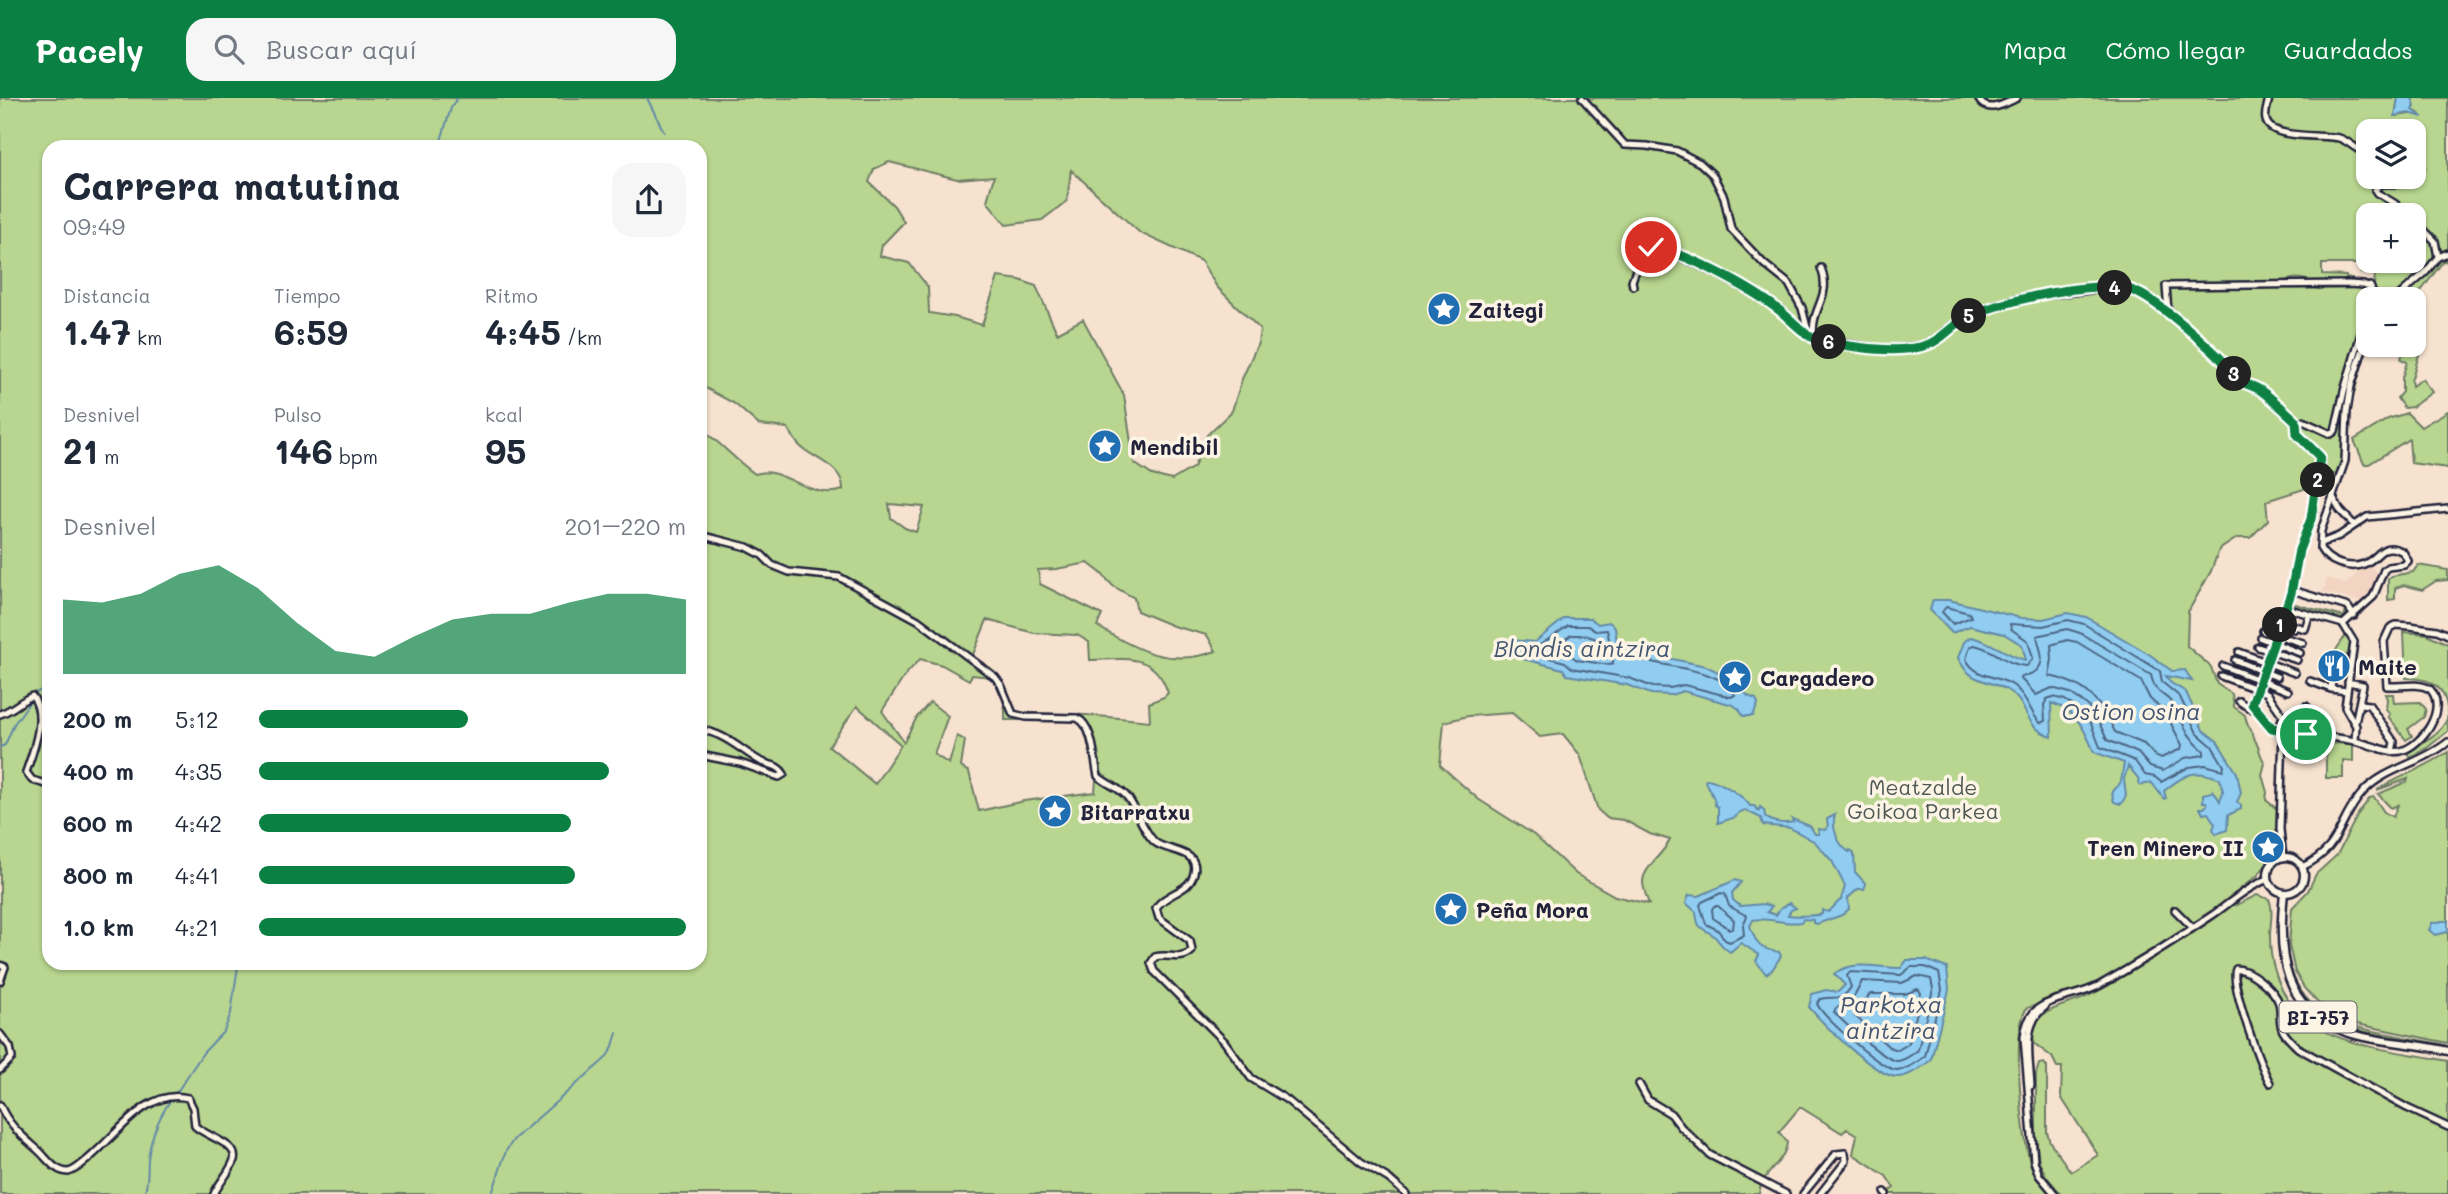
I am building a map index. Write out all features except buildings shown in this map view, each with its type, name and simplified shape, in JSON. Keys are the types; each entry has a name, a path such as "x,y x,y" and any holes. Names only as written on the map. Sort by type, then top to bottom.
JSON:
{"main road":[{"path":"2278,859 2294,859 2302,867 2304,878 2299,888 2284,893 2274,889 2268,879 2270,867 2278,859"},
{"name":"BI-757","path":"2284,893 2280,942 2283,963 2294,989 2314,1014 2353,1034 2448,1051"}],"street":[{"path":"1582,98 1625,145 1677,151 1700,163 1713,175 1724,197 1731,229 1764,264 1789,284 1797,295 1812,337"},
{"path":"1978,98 1979,103 1985,107 1996,108 2017,98"},
{"path":"2269,98 2265,116 2270,127 2304,136 2339,138 2356,150"},
{"path":"2376,189 2382,197 2395,203"},
{"path":"2426,232 2435,241 2438,257"},
{"path":"1633,286 1637,253 1651,247 1660,248 1757,295 1812,337 1882,349 1924,346 1942,337 1952,326 1968,317 1998,304 2027,297 2108,288 2131,290 2168,311 2242,381 2262,392 2298,423 2307,422 2327,432 2334,432"},
{"path":"2409,287 2438,257 2448,253"},
{"path":"1812,337 1812,321 1825,291 1821,268"},
{"path":"2358,283 2369,283 2371,287"},
{"path":"2168,311 2166,286 2364,287"},
{"path":"2344,446 2334,432 2356,349"},
{"path":"2334,632 2374,597 2388,566 2404,565 2408,559 2403,552 2390,548 2381,550 2365,564 2339,563 2329,559 2320,548 2321,531 2345,461 2344,446 2351,386 2360,357"},
{"path":"2298,423 2295,430 2299,437 2318,453 2321,461 2311,519 2299,550 2292,590 2256,689 2252,704 2255,709 2272,728 2280,731 2355,741 2392,752 2410,747 2432,731 2440,721 2442,712 2439,698 2430,689 2420,686 2387,686 2385,636 2390,628 2396,625 2437,630 2448,635"},
{"path":"2333,496 2340,510 2354,525"},
{"path":"2321,543 2339,536 2367,517 2447,509"},
{"path":"707,537 747,547 762,555 772,565 789,572 839,577 918,620 988,671 1001,685 1013,714 1026,717 1077,718 1084,721 1098,776 1129,799 1153,841 1159,846 1186,854 1194,863 1195,870 1188,885 1156,908 1159,918 1189,941 1192,951 1181,957 1157,956 1151,963 1154,971 1224,1041 1251,1078 1287,1100 1361,1162 1389,1179 1406,1194"},
{"path":"2292,590 2348,607 2354,615"},
{"path":"2286,608 2341,624 2354,642 2346,712 2355,723"},
{"path":"2280,625 2305,629 2309,616"},
{"path":"2263,631 2303,643"},
{"path":"2261,638 2300,653"},
{"path":"2258,647 2297,660"},
{"path":"2239,652 2295,673"},
{"path":"2235,660 2277,677"},
{"path":"2223,666 2288,691"},
{"path":"2269,697 2280,668"},
{"path":"2330,688 2333,670"},
{"path":"2221,677 2256,689 2269,697 2283,716 2280,731 2280,829 2283,858"},
{"path":"2309,681 2347,691"},
{"path":"2348,682 2363,685 2355,723 2355,741"},
{"path":"0,715 12,710 27,698 32,696 35,699 37,733 26,772 32,780 42,783"},
{"path":"2239,701 2255,709"},
{"path":"2360,704 2369,705 2394,742 2392,752"},
{"path":"2306,706 2311,711 2306,734"},
{"path":"707,731 723,737 761,761 778,766 785,774 779,777 747,765 707,757"},
{"path":"2302,867 2316,861 2331,847 2351,808 2369,787 2427,757 2448,742"},
{"path":"2055,1194 2036,1168 2024,1055 2028,1018 2035,1009 2098,986 2268,879"},
{"path":"2175,910 2193,928"},
{"path":"0,965 5,967 0,981"},
{"path":"2270,1083 2241,1007 2234,977 2236,969 2241,968 2252,975 2275,995 2280,1010 2279,1022 2284,1034 2298,1048 2407,1108 2448,1126"},
{"path":"0,1034 12,1054 12,1058 0,1070"},
{"path":"1639,1084 1648,1100 1671,1114 1710,1155 1786,1194"},
{"path":"0,1105 5,1117 19,1133 56,1169 67,1172 75,1170 88,1160 127,1119 167,1098 188,1098 193,1108 195,1126 229,1146 234,1153 233,1161 214,1194"},
{"path":"1803,1194 1836,1154 1845,1153 1846,1161 1820,1194"},
{"path":"1768,1194 1774,1188"}],"shaded area":[{"path":"2368,564 2381,576 2372,596 2365,603 2323,592 2327,578 2346,584"}],"green space":[{"name":"Meatzalde Goikoa Parkea","path":"0,98 2398,98 2395,116 2418,113 2413,110 2415,106 2412,98 2448,98 2448,263 2444,260 2424,287 2356,287 2356,357 2364,357 2349,411 2342,477 2312,466 2304,489 2266,501 2268,520 2250,538 2237,538 2219,550 2211,571 2188,612 2187,646 2211,667 2217,684 2232,694 2234,707 2245,715 2265,763 2262,775 2267,792 2266,800 2278,810 2277,851 2258,875 2239,890 2237,905 2257,895 2269,899 2272,912 2270,948 2274,968 2285,994 2300,1014 2321,1029 2344,1039 2370,1047 2448,1061 2448,1194 2061,1194 2046,1176 2039,1161 2036,1137 2036,1074 2039,1064 2044,1063 2047,1067 2047,1132 2050,1142 2071,1172 2098,1155 2061,1097 2062,1067 2057,1067 2052,1057 2035,1044 2034,1025 2045,1013 2115,982 2104,979 2081,990 2027,1008 2022,1019 2020,1086 2028,1155 2038,1179 2051,1194 1885,1194 1894,1188 1886,1176 1853,1154 1857,1135 1847,1129 1842,1133 1800,1107 1779,1132 1787,1142 1786,1149 1759,1194 0,1194","holes":["889,162 957,179 994,176 987,201 1006,225 1042,220 1067,201 1071,170 1140,233 1201,261 1217,287 1260,329 1258,343 1232,411 1207,435 1194,467 1172,480 1152,475 1134,463 1124,395 1083,319 1057,333 1036,286 1020,280 998,277 982,325 929,313 928,287 909,263 880,256 882,245 904,222 894,206 869,182 874,169","889,504 924,507 916,532 891,518","1088,563 1113,586 1134,598 1137,611 1173,626 1207,635 1216,651 1199,656 1168,657 1126,642 1097,626 1102,615 1040,584 1038,570","987,620 1034,633 1077,635 1089,642 1090,660 1127,659 1147,664 1155,670 1168,693 1149,703 1150,721 1087,715 1020,713 1012,706 997,674 972,657","920,659 942,665 969,680 972,675 991,677 1002,697 1005,720 1076,720 1083,723 1096,780 1095,792 1024,801 979,811 969,772 961,767 965,740 957,736 949,764 934,754 948,716 930,702 917,717 904,742 882,711 906,674","857,706 901,745 875,784 829,746","1512,713 1540,737 1563,734 1580,755 1598,810 1607,818 1624,820 1650,834 1670,840 1644,877 1649,904 1615,896 1576,874 1534,835 1478,799 1440,765 1444,722 1468,716"]},
{"path":"2418,357 2412,386 2422,379 2432,392 2412,407 2404,408 2397,398 2402,392 2402,378 2407,362 2401,359"},
{"path":"2448,411 2448,468 2411,463 2409,439 2369,464 2364,464 2354,440 2388,419 2407,413 2421,427"},
{"path":"2418,565 2448,570 2448,580 2436,581 2422,590 2404,585 2395,588 2395,599 2388,600 2388,579 2413,572"},
{"path":"2291,603 2344,617 2346,611 2349,616 2341,622 2291,607"},
{"path":"2404,632 2427,634 2448,644 2448,731 2427,748 2410,757 2407,751 2440,729 2447,719 2447,713 2444,695 2436,686 2425,680 2406,678"},
{"path":"2346,635 2352,641 2352,656 2346,655 2344,663 2332,656"},
{"path":"2385,694 2393,694 2394,703 2420,702 2426,709 2424,717 2408,729 2412,736 2406,740 2388,716 2390,714 2386,709"},
{"path":"2326,743 2353,744 2353,761 2343,760 2343,778 2326,778"},
{"path":"2448,752 2448,921 2436,923 2448,932 2448,1043 2357,1024 2342,1018 2317,1002 2304,988 2295,972 2289,945 2292,908 2308,891 2316,874 2337,855 2358,814 2370,798 2374,797 2384,812 2393,817 2398,805 2391,808 2378,794 2407,782 2408,779 2377,790"},
{"path":"2284,926 2289,961 2298,987 2314,1005 2334,1018 2357,1027 2441,1044 2448,1048 2349,1027 2327,1018 2308,1004 2294,985 2285,958"}],"water":[{"path":"2398,98 2412,98 2415,106 2413,110 2423,117 2409,113 2395,116"},
{"name":"Ostion osina","path":"1933,600 1949,600 2021,618 2043,619 2068,613 2086,617 2149,654 2172,671 2185,670 2192,681 2166,676 2171,683 2186,692 2203,730 2217,741 2237,773 2241,793 2237,802 2241,809 2228,815 2227,830 2216,834 2213,829 2215,824 2208,813 2203,814 2200,808 2207,805 2203,802 2203,794 2213,790 2220,801 2223,791 2220,779 2203,774 2190,774 2178,780 2164,791 2164,799 2152,783 2139,785 2139,779 2128,766 2124,779 2126,796 2121,804 2114,802 2113,792 2121,781 2124,763 2094,752 2083,728 2060,706 2051,703 2052,737 2042,732 2030,721 2014,695 1973,676 1958,658 1964,642 1970,637 2026,660 2022,645 2004,634 1970,626 1952,633 1930,610"},
{"name":"Blondis aintzira","path":"1565,618 1590,618 1598,624 1609,622 1615,627 1617,643 1629,650 1706,666 1732,679 1748,696 1756,699 1758,704 1753,716 1743,716 1733,705 1683,691 1671,695 1651,694 1627,685 1567,675 1563,669 1511,656 1507,651 1511,640 1535,642"},
{"path":"1707,779 1730,789 1759,811 1760,807 1771,820 1786,823 1793,822 1792,819 1810,826 1815,834 1819,834 1818,829 1825,830 1828,826 1827,819 1835,815 1836,836 1845,849 1854,854 1855,872 1866,884 1864,889 1858,889 1848,898 1849,909 1842,915 1817,924 1813,923 1813,920 1803,919 1794,923 1753,920 1750,926 1757,942 1763,948 1779,952 1781,956 1766,974 1756,961 1759,955 1741,943 1730,952 1713,935 1700,927 1696,912 1686,903 1689,895 1699,896 1735,880 1741,882 1732,893 1733,900 1740,906 1772,906 1767,912 1776,915 1789,903 1796,908 1788,915 1811,915 1822,914 1822,910 1828,912 1841,900 1845,886 1832,861 1815,842 1790,828 1763,825 1761,818 1745,810 1736,817 1718,823 1718,807 1705,781"},
{"path":"2448,921 2448,932 2435,935 2429,930 2432,923"},
{"name":"Parkotxa aintzira","path":"1907,960 1926,960 1947,968 1949,990 1931,1060 1911,1073 1897,1077 1863,1059 1809,1007 1812,994 1826,990 1838,992 1845,985 1834,974 1842,969 1866,965 1901,968"}],"waterway":[{"path":"441,140 457,98"},
{"path":"647,98 664,132"},
{"path":"1982,98 1991,104 1998,103"},
{"path":"35,693 42,690"},
{"path":"0,747 5,745 14,724 29,703"},
{"path":"177,1092 203,1053 224,1031 231,1013 237,970"},
{"path":"492,1194 506,1151 514,1139 605,1059 612,1049 617,1033"},
{"path":"144,1194 153,1137 170,1101"}],"place":[{"name":"Zaitegi","path":"1444,309"},
{"name":"Mendibil","path":"1105,446"},
{"name":"Maite","path":"2334,666"},
{"name":"Cargadero","path":"1735,677"},
{"name":"Bitarratxu","path":"1055,811"},
{"name":"Tren Minero II","path":"2268,847"},
{"name":"Peña Mora","path":"1451,909"}],"route":[{"path":"1651,247 1680,255 1757,295 1820,341 1882,349 1903,349 1931,344 1952,326 1968,317 1998,304 2027,297 2117,288 2131,290 2168,311 2213,351 2235,375 2256,387 2296,421 2297,434 2320,457 2319,479 2311,519 2299,550 2291,593 2252,704 2272,728 2306,734"}]}
